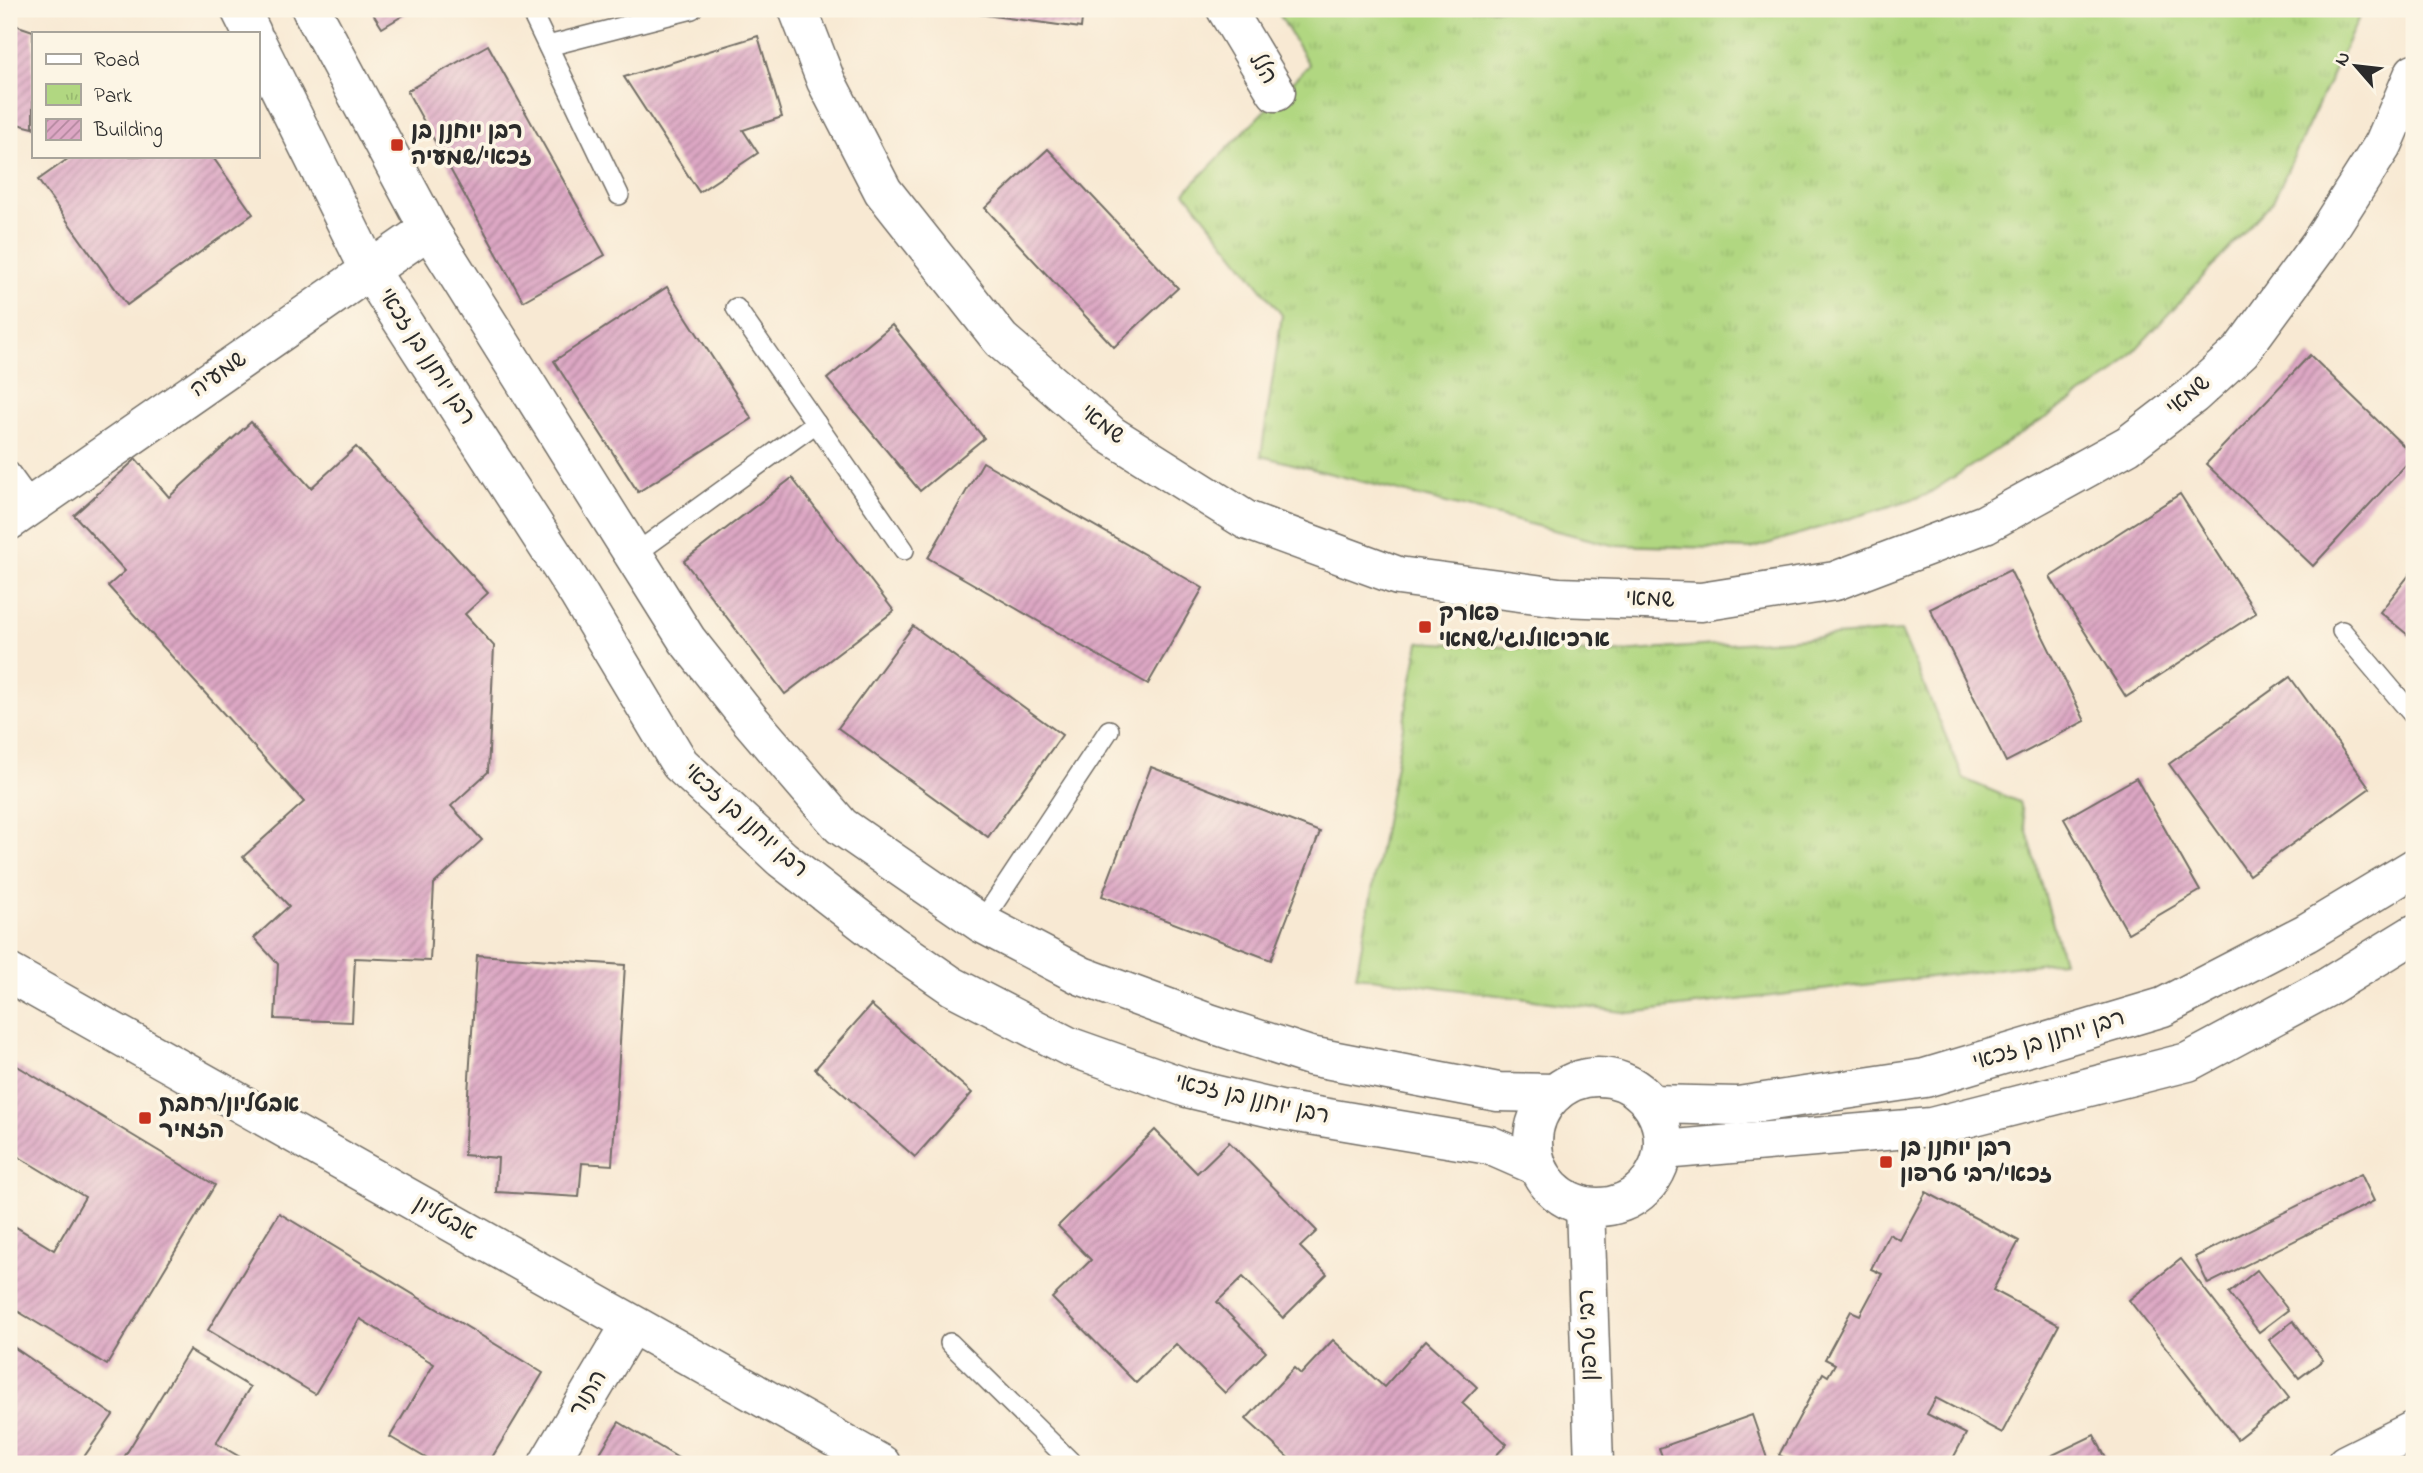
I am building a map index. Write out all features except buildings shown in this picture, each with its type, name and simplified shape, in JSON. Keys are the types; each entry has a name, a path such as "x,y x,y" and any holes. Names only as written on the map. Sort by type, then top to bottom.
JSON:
{"street":[{"path":"240,9 252,32"},
{"path":"311,9 429,229 687,640 841,826 981,923 1082,976 1209,1023 1310,1056 1498,1092 1555,1093"},
{"name":"שמאי","path":"798,9 826,81 883,191 1001,340 1111,435 1246,520 1398,576 1572,598 1701,602 1835,581 1985,524 2128,445 2193,395 2241,351 2319,245 2384,143 2414,73"},
{"name":"הלל","path":"1226,9 1276,92"},
{"name":"רבן יוחנן בן זכאי","path":"259,47 370,271 579,594 680,764 782,859 890,943 952,985 1068,1046 1163,1080 1280,1110 1489,1145 1537,1166"},
{"name":"שמעיה","path":"21,512 429,229"},
{"name":"רבן יוחנן בן זכאי","path":"1651,1104 1738,1106 1926,1078 2163,1007 2306,933 2414,868"},
{"path":"1663,1150 1931,1127 2188,1062 2326,988 2414,934"},
{"name":"אבטליון","path":"9,973 881,1464"},
{"path":"1595,1077 1606,1078 1636,1088 1651,1104 1658,1118 1663,1150 1657,1170 1644,1188 1627,1201 1606,1207 1585,1206 1556,1192 1537,1166 1533,1147 1535,1127 1542,1108 1555,1093 1573,1082 1595,1077"},
{"name":"רבי טרפון","path":"1585,1206 1594,1464"},
{"name":"התור","path":"548,1464 631,1324"},
{"path":"2369,1459 2414,1430"}],"lane":[{"path":"530,9 620,195"},
{"path":"548,46 692,9"},
{"path":"736,307 904,550"},
{"path":"635,554 816,423"},
{"path":"9,471 21,512"},
{"path":"2342,631 2414,716"},
{"path":"981,923 1109,730"},
{"path":"950,1343 1073,1464"}],"green space":[{"path":"1276,9 2363,9 2273,201 2113,374 1926,495 1751,549 1612,545 1261,456 1282,315 1185,192 1309,65"},
{"path":"1901,631 1964,779 2019,802 2063,961 1630,1013 1356,976 1419,642 1607,653"}],"place":[{"name":"רבן יוחנן בן זכאי/שמעיה","path":"397,145"},
{"name":"פארק ארכיאולוגי/שמאי","path":"1425,627"},
{"name":"אבטליון/רחבת הזמיר","path":"145,1118"},
{"name":"רבן יוחנן בן זכאי/רבי טרפון","path":"1886,1162"}]}
